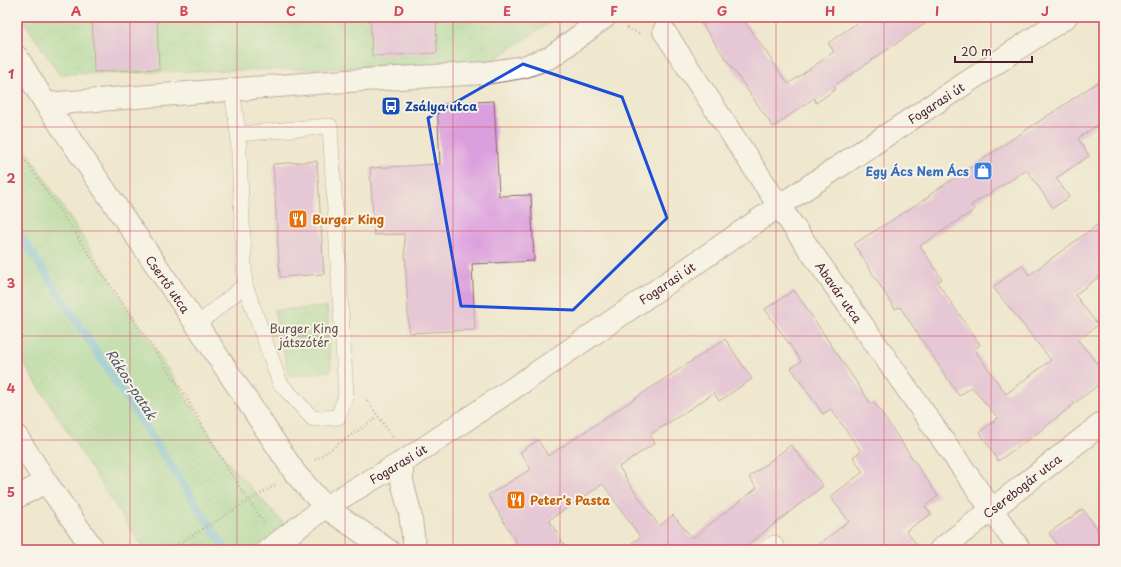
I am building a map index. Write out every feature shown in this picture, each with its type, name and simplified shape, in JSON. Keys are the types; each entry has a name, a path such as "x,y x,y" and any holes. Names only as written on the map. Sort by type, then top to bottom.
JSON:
{"street":[{"path":"46,104 330,82 485,73 524,67 551,58 604,17"},
{"name":"Fogarasi út","path":"273,547 325,507 402,462 551,363 779,206 1066,17"},
{"name":"Abavár utca","path":"664,31 779,206 1020,550"},
{"name":"Csertő utca","path":"17,57 46,104 295,473 325,507 388,550"},
{"name":"Cserebogár utca","path":"940,550 1104,422"},
{"path":"17,437 46,482 94,550"},
{"path":"402,462 402,481 410,512 415,550"},
{"path":"17,497 46,482"}],"lane":[{"path":"232,89 238,134 245,285 280,383 313,419 338,417 346,395 330,126 238,134"},
{"path":"196,325 245,285"},
{"path":"764,550 774,543 779,550"}],"path":[{"path":"604,17 645,36 664,31"},
{"path":"17,148 183,392 227,468 249,500 273,547"},
{"path":"168,550 295,473 378,417"}],"highlighted area":[{"path":"523,64 622,97 667,218 573,310 461,306 428,118"}],"green space":[{"path":"21,17 558,17 486,65 59,74"},
{"path":"17,136 229,464 308,550 144,550 17,353"},
{"name":"Burger King játszótér","path":"327,307 331,371 289,376 274,310"}],"building":[{"path":"92,17 157,17 159,69 94,72"},
{"path":"370,17 436,17 437,53 372,56"},
{"path":"697,17 742,17 788,84 834,52 828,43 866,17 935,17 834,86 836,89 816,103 814,98 773,127"},
{"path":"1104,78 1104,121 1078,138 1089,156 1056,178 1069,197 1053,208 1027,170 971,205 974,210 920,246 942,279 937,282 980,345 974,349 1006,394 1051,360 993,287 1022,265 1029,275 1104,220 1104,273 1075,295 1098,325 1078,340 1104,372 1104,380 1040,431 998,461 980,432 998,418 972,387 959,396 900,307 895,309 854,244 930,196 929,195"},
{"path":"494,101 499,196 531,195 534,261 472,264 475,330 409,333 404,234 374,235 370,168 440,164 437,104"},
{"name":"Burger King","path":"317,161 324,274 280,277 273,164"},
{"path":"794,290 871,404 874,402 938,496 925,506 931,514 906,531 921,550 812,550 849,521 830,497 863,472 853,457 861,451 831,409 823,414 791,368 801,361 765,309"},
{"path":"725,339 752,379 719,401 714,393 650,435 655,443 619,467 631,486 659,526 673,515 692,538 757,488 749,477 791,445 823,486 741,550 623,550 640,537 603,484 549,520 567,550 521,550 488,495 531,469 520,452 538,440 548,456"},
{"path":"1083,509 1104,539 1104,550 1061,550 1049,533"}],"waterway":[{"name":"Rákos-patak","path":"17,230 226,550"}],"place":[{"name":"Zsálya utca","path":"391,106"},
{"name":"Egy Ács Nem Ács","path":"983,171"},
{"name":"Burger King","path":"298,219"},
{"name":"Peter's Pasta","path":"516,500"}]}
